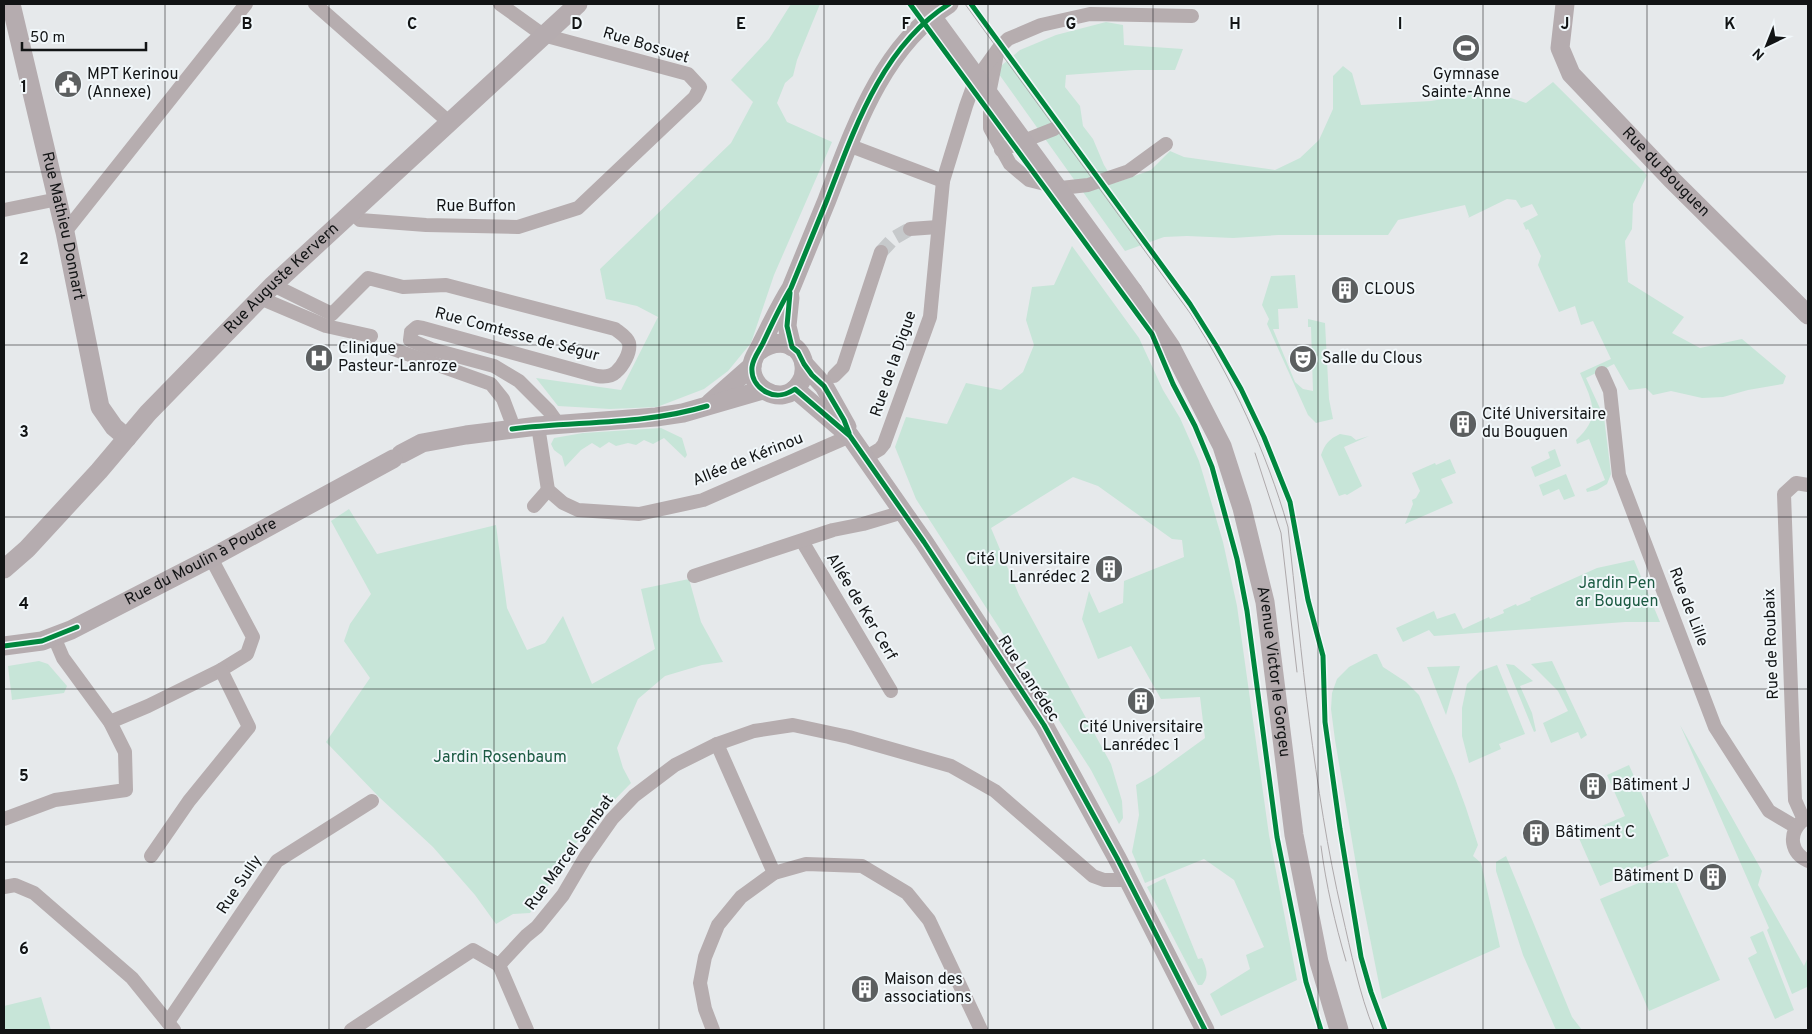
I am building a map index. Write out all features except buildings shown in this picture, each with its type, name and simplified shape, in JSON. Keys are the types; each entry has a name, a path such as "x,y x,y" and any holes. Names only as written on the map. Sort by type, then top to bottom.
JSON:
{"street":[{"name":"Rue Mathieu Donnart","path":"11,4 58,199 100,408 114,427 127,438"},
{"path":"65,232 246,4"},
{"path":"315,4 450,124"},
{"name":"Rue Bossuet","path":"500,4 543,35 688,74 700,87"},
{"name":"Rue Auguste Kervern","path":"4,570 27,549 99,471 148,413 266,292 578,4"},
{"name":"Avenue Victor le Gorgeu","path":"923,4 1160,328 1222,446 1242,508 1265,602 1294,835 1316,946 1339,1030"},
{"name":"Rue du Moulin à Poudre","path":"755,358 780,306 791,288 848,145 870,99 891,61 916,32 949,4"},
{"name":"Rue du Bouguen","path":"1567,6 1560,48 1571,74 1671,179 1808,315"},
{"name":"Rue de la Digue","path":"865,458 880,449 884,444 930,317 943,181 966,106 976,81 998,49 1008,39 1041,24 1090,14 1140,10 1192,16"},
{"path":"998,49 990,89 990,128 1010,164 1029,180 1061,188 1088,185 1129,171 1166,144"},
{"name":"Rue Buffon","path":"352,212 360,220 426,225 518,227 578,208 695,97 700,87"},
{"path":"1001,150 1054,129"},
{"path":"848,145 943,181"},
{"path":"4,210 58,199"},
{"path":"910,229 938,228"},
{"path":"834,376 843,367 881,252"},
{"name":"Rue Comtesse de Ségur","path":"266,292 332,314 368,278 403,287 446,285 581,321 606,325 615,329 624,336 629,344 628,355 616,372 607,377 597,376 423,328 417,327 411,332 410,340 431,349 494,366 519,381 549,411 559,425"},
{"name":"Rue du Moulin à Poudre","path":"791,288 787,326 792,347"},
{"path":"266,292 326,326 371,336"},
{"name":"Rue du Moulin à Poudre","path":"707,406 770,344 776,343 792,347 798,352 804,364"},
{"path":"393,349 491,384 503,399 511,420 512,429"},
{"path":"755,358 754,380 762,390"},
{"path":"795,389 803,378 804,364"},
{"name":"Rue Lanrédec","path":"804,364 824,386 844,420 850,436 903,512 1044,725 1205,1030"},
{"name":"Rue de Lille","path":"1602,373 1610,391 1619,475 1715,727 1769,811 1803,822"},
{"name":"Rue du Moulin à Poudre","path":"4,646 42,641 77,627 211,558 422,442 538,426 656,417 683,413 762,390 777,395 788,393 795,389"},
{"name":"Rue Lanrédec","path":"795,389 850,436"},
{"path":"534,506 548,490 538,426"},
{"name":"Allée de Kérinou","path":"548,490 563,502 578,510 639,514 703,500 850,436"},
{"name":"Rue de Roubaix","path":"1803,822 1795,800 1784,494 1796,483 1808,485"},
{"name":"Allée de Ker Cerf","path":"694,576 833,530 863,524 903,512"},
{"name":"Allée de Ker Cerf","path":"802,541 890,691"},
{"path":"110,722 148,706 221,670 247,654 253,637 211,558"},
{"path":"4,818 55,800 126,790 125,752 110,722 62,658 54,637"},
{"path":"151,856 189,801 249,727 221,670"},
{"name":"Rue Marcel Sembat","path":"499,965 537,927 563,895 601,834 612,819 634,796 675,765 717,744 754,731 793,725 849,737 951,766 995,791 1093,876 1104,880 1127,880"},
{"path":"717,744 774,873"},
{"name":"Rue Sully","path":"171,1026 277,861 372,801"},
{"path":"1803,822 1793,834 1793,846 1797,854 1808,861"},
{"path":"713,1030 705,1009 700,983 705,957 718,925 741,897 774,873 806,864 862,866 906,893 929,920 981,1030"},
{"path":"4,887 15,885 34,893 132,978 171,1026"},
{"path":"360,1028 473,950 499,965 527,1030"}],"green space":[{"path":"791,4 820,4 797,60 793,76 785,83 777,103 787,122 832,142 774,275 751,343 728,371 704,389 657,407 610,409 558,406 536,378 621,390 658,317 637,306 606,299 600,269 731,143 753,102 731,80 769,39"},
{"path":"1106,22 1123,25 1124,45 1183,49 1175,70 1135,70 1066,75 1065,87 1080,106 1083,126 1093,139 1104,165 1115,183 1151,170 1170,151 1184,157 1275,170 1300,158 1319,140 1333,109 1333,76 1343,66 1352,73 1361,105 1431,101 1490,91 1526,103 1553,82 1647,175 1633,204 1632,229 1625,241 1628,282 1684,317 1672,333 1700,348 1742,339 1786,376 1783,384 1748,390 1723,397 1702,398 1671,391 1653,395 1646,388 1629,390 1614,364 1586,378 1604,417 1611,474 1607,484 1597,490 1587,492 1586,489 1605,480 1589,439 1577,444 1576,440 1584,432 1592,416 1591,400 1580,373 1611,359 1593,321 1581,325 1575,306 1559,312 1538,265 1541,256 1528,229 1526,230 1523,223 1538,215 1532,204 1521,208 1516,200 1507,199 1468,218 1465,205 1398,220 1388,235 1278,235 1233,238 1164,237 1125,251 996,70 1020,50 1056,35"},
{"path":"1072,246 1139,338 1163,390 1180,418 1199,461 1223,542 1237,606 1269,835 1297,980 1221,1016 1210,994 1250,969 1246,955 1264,947 1234,880 1204,859 1145,883 1132,852 1139,815 1136,785 1154,775 1205,738 1200,697 1161,699 1131,646 1098,659 1082,619 1089,591 1099,613 1123,603 1124,581 1184,557 1182,540 1172,539 1098,486 1073,477 991,528 1019,595 1111,764 1122,801 1123,818 1119,824 1091,770 916,499 895,447 906,417 947,424 966,383 1001,390 1023,372 1034,345 1026,320 1032,287 1054,285"},
{"path":"1295,275 1298,308 1278,309 1279,329 1273,329 1295,382 1303,389 1313,391 1311,327 1308,327 1308,319 1325,323 1329,399 1333,419 1316,423 1308,415 1267,324 1269,319 1262,305 1271,276"},
{"path":"661,428 682,438 687,455 685,458 664,438 653,444 644,440 636,445 628,443 616,446 609,442 600,448 592,443 581,450 565,467 562,456 554,450 551,444 554,438 583,433"},
{"path":"1340,434 1351,436 1356,440 1369,436 1344,447 1362,486 1347,495 1339,496 1321,455 1328,442"},
{"path":"1555,449 1561,466 1535,477 1531,467 1550,458 1548,452"},
{"path":"1450,459 1456,473 1441,479 1453,503 1405,524 1413,504 1412,500 1416,498 1420,491 1412,473"},
{"path":"1566,474 1575,496 1564,500 1559,489 1543,496 1539,485"},
{"name":"Jardin Rosenbaum","path":"349,509 377,554 496,525 507,608 527,650 545,643 563,616 592,684 655,649 641,589 689,579 701,622 723,662 702,665 665,676 638,699 617,748 623,768 631,783 585,830 530,913 513,914 496,924 475,895 433,847 379,797 326,742 370,678 344,641 350,624 371,594 331,521"},
{"name":"Jardin Pen ar Bouguen","path":"1634,560 1660,622 1625,622 1434,636 1429,630 1403,642 1396,628 1434,611 1437,619 1455,613 1463,629 1489,617 1490,619 1504,613 1503,610 1531,600 1530,598 1597,568"},
{"path":"1377,654 1383,667 1406,682 1419,695 1455,778 1478,845 1473,856 1481,863 1500,947 1382,999 1360,888 1331,709 1332,693 1337,679 1349,667"},
{"path":"39,661 48,664 67,686 64,693 12,700 8,666"},
{"path":"1552,661 1587,735 1581,739 1578,732 1551,743 1543,723 1568,711 1558,691 1531,664"},
{"path":"1506,664 1514,665 1533,681 1520,686 1532,713 1536,731 1534,732"},
{"path":"1497,665 1525,734 1499,744 1501,749 1469,763 1462,736 1462,708 1467,684 1480,671"},
{"path":"1460,666 1446,715 1427,667"},
{"path":"1680,725 1762,871 1758,885 1804,966 1808,957 1808,989 1807,987 1792,994 1767,930 1769,928"},
{"path":"1629,765 1669,856 1600,886 1578,836 1625,816 1607,775"},
{"path":"1506,856 1572,1017 1582,1030 1556,1030 1523,955 1496,871 1496,862"},
{"path":"1670,870 1720,980 1649,1011 1600,899"},
{"path":"1165,878 1198,959 1202,958 1205,965 1207,975 1202,985 1198,985 1147,887"},
{"path":"1763,931 1794,1010 1775,1019 1748,958 1757,953 1750,937"},
{"path":"41,997 51,1030 4,1030 4,1006"}],"tunnel":[{"path":"881,252 894,238 910,229"}],"tram line":[{"path":"965,4 1190,313 1234,390 1259,444 1288,527 1309,721 1323,818 1352,957 1374,1030"},
{"path":"1255,453 1281,533 1297,672"},
{"path":"1321,846 1331,904 1346,961"}],"cycle path":[{"path":"910,4 1152,334 1212,467 1237,559 1247,611 1277,837 1306,982 1321,1030"},
{"path":"949,4 905,42 873,92 848,146 791,288 754,361 752,375 760,388 770,394 781,395 795,389 850,436 924,542 1044,725 1117,858 1205,1030"},
{"path":"971,4 1190,304 1241,389 1264,437 1290,502 1308,600 1323,656 1325,722 1361,957 1385,1030"},
{"path":"790,293 787,326 792,347 798,352 812,375 824,386 844,420 849,433"},
{"path":"512,429 635,420 707,406"},
{"path":"4,646 42,641 77,627"}],"place":[{"name":"Gymnase Sainte-Anne","path":"1466,48"},
{"name":"MPT Kerinou (Annexe)","path":"68,84"},
{"name":"CLOUS","path":"1345,290"},
{"name":"Clinique Pasteur-Lanroze","path":"319,358"},
{"name":"Salle du Clous","path":"1303,359"},
{"name":"Cité Universitaire du Bouguen","path":"1463,424"},
{"name":"Cité Universitaire Lanrédec 2","path":"1109,569"},
{"name":"Cité Universitaire Lanrédec 1","path":"1141,701"},
{"name":"Bâtiment J","path":"1593,786"},
{"name":"Bâtiment C","path":"1536,833"},
{"name":"Bâtiment D","path":"1713,877"},
{"name":"Maison des associations","path":"865,989"}]}
